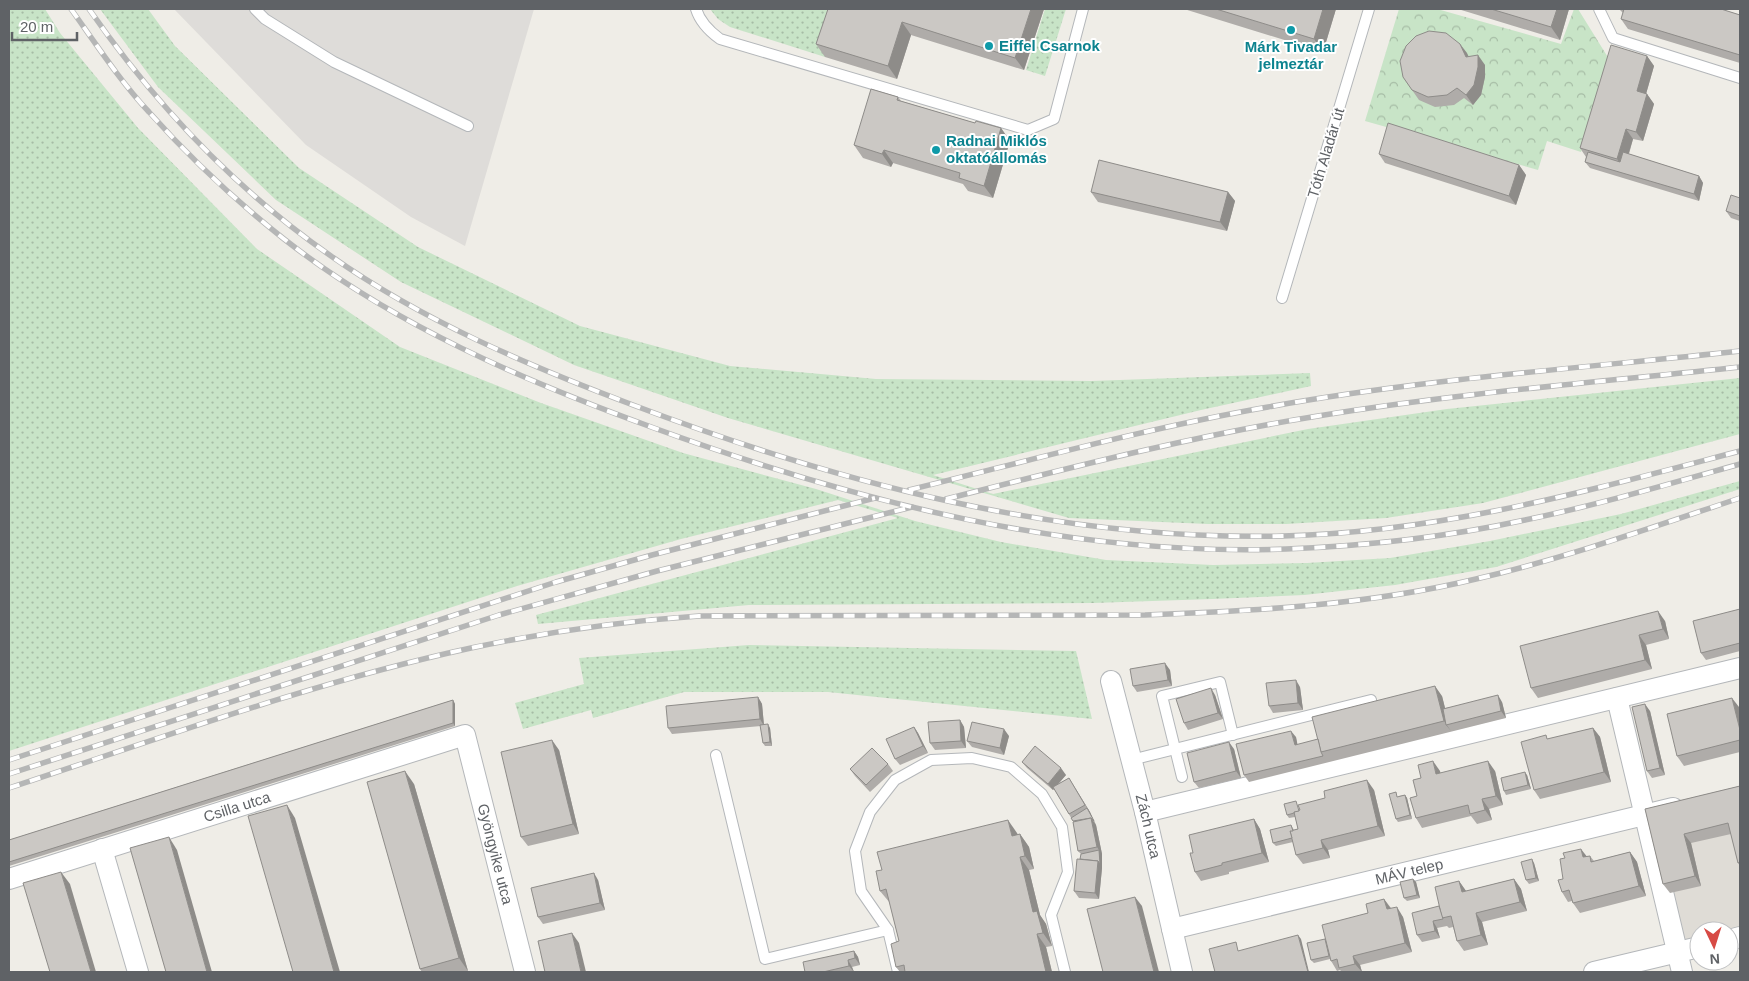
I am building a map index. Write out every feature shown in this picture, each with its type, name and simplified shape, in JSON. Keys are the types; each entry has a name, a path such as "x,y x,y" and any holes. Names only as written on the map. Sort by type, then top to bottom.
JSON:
{"street":[{"path":"1145,812 1740,668"},
{"name":"Zách utca","path":"1111,681 1145,812 1182,972"},
{"path":"1616,698 1682,972"},
{"name":"Csilla utca","path":"9,879 465,735"},
{"name":"Gyöngyike utca","path":"465,735 525,972"},
{"name":"MÁV telep","path":"1172,929 1692,803"},
{"path":"102,849 138,972"},
{"path":"1594,972 1689,949"}],"lane":[{"path":"255,9 265,19 334,62 468,126"},
{"path":"696,9 709,30 720,39 1028,130 1054,119 1084,9"},
{"name":"Tóth Aladár út","path":"1282,298 1369,9"},
{"path":"1599,9 1613,38 1740,78"},
{"path":"1182,777 1162,696 1220,682 1233,735"},
{"path":"1131,760 1371,700"},
{"path":"716,754 764,959 888,930"},
{"path":"898,972 888,930 861,891 855,851 870,812 895,780 931,760 972,758 1011,767 1042,794 1062,828 1068,872 1051,915 1065,972"}],"shaded area":[{"path":"174,9 534,9 465,246 411,217 306,145"},
{"path":"1740,797 1740,930 1739,921 1689,921 1689,942 1682,944 1652,819"}],"green space":[{"path":"9,9 45,9 60,33 138,128 257,249 400,347 541,403 683,453 816,489 915,521 1001,542 1106,560 1213,565 1307,563 1390,558 1490,541 1621,514 1740,481 1740,489 1496,567 1395,585 1304,595 1093,603 749,605 538,624 536,615 898,518 838,500 681,539 517,586 9,751"},
{"path":"100,9 148,9 175,46 299,168 418,247 580,326 730,366 876,379 1092,381 1310,373 1311,386 1201,410 933,475 993,494 1308,429 1447,409 1740,378 1740,434 1483,503 1386,518 1286,524 1208,524 1069,518 728,418 574,365 401,282 276,200 158,87"},
{"path":"710,9 834,9 825,57 730,27 718,19"},
{"path":"1045,9 1066,9 1045,76 1026,70"},
{"path":"1399,9 1437,9 1561,44 1574,9 1578,9 1609,59 1581,152 1547,141 1538,170 1365,121"},
{"path":"749,645 1076,651 1092,719 828,692 684,692 593,718 591,710 523,729 515,703 584,684 579,658"}],"building":[{"name":"Eiffel Csarnok","path":"828,9 1031,9 1015,58 902,22 888,66 816,44"},
{"path":"1216,9 1323,9 1314,39"},
{"path":"1491,9 1557,9 1551,27"},
{"path":"1624,9 1721,9 1740,15 1740,55 1621,19"},
{"path":"1429,31 1446,33 1460,44 1466,57 1478,55 1478,67 1474,85 1466,95 1457,88 1447,95 1428,97 1412,90 1403,77 1400,61 1406,46 1416,36"},
{"path":"1611,45 1647,56 1637,91 1647,94 1636,132 1626,129 1617,159 1580,148"},
{"name":"Radnai Miklós oktatóállomás","path":"871,89 898,97 897,100 975,123 976,121 1001,128 984,186 959,178 960,173 884,150 882,154 854,145"},
{"path":"1388,123 1519,165 1509,196 1379,154"},
{"path":"1588,152 1620,162 1623,152 1699,176 1694,194 1585,162"},
{"path":"1099,160 1228,192 1220,222 1091,192"},
{"path":"1731,195 1740,198 1740,216 1726,211"},
{"path":"1740,609 1740,643 1701,653 1693,621"},
{"path":"1658,611 1663,629 1639,635 1645,660 1531,688 1520,646"},
{"path":"1165,663 1168,680 1133,686 1130,669"},
{"path":"1296,680 1298,703 1269,706 1266,683"},
{"path":"1435,686 1444,721 1321,752 1312,717"},
{"path":"1211,688 1218,713 1184,723 1176,699"},
{"path":"1498,695 1501,711 1446,725 1443,709"},
{"path":"758,697 760,719 668,728 666,706"},
{"path":"1732,698 1740,730 1740,740 1677,756 1667,714"},
{"path":"453,700 453,723 9,862 9,840"},
{"path":"1645,704 1660,768 1647,771 1632,707"},
{"path":"960,720 961,741 930,743 928,722"},
{"path":"972,722 1004,729 1000,748 967,741"},
{"path":"768,724 770,742 763,743 760,725"},
{"path":"914,727 923,746 895,759 886,739"},
{"path":"1593,728 1604,772 1534,790 1521,742 1546,735 1547,739"},
{"path":"1291,731 1295,745 1318,739 1323,756 1244,775 1236,744"},
{"path":"552,740 573,824 521,837 501,752"},
{"path":"1229,742 1236,771 1194,782 1187,753"},
{"path":"1035,746 1061,768 1048,784 1022,762"},
{"path":"872,748 888,764 866,785 850,769"},
{"path":"1433,761 1436,774 1488,761 1496,796 1482,799 1485,810 1470,814 1468,805 1416,818 1410,798 1417,796 1413,780 1421,778 1418,765"},
{"path":"405,771 459,958 420,969 367,782"},
{"path":"1525,772 1528,785 1504,791 1501,778"},
{"path":"1069,778 1085,805 1069,814 1053,787"},
{"path":"1367,780 1378,826 1321,840 1323,848 1296,855 1290,831 1298,829 1294,812 1300,810 1298,805 1325,798 1324,791"},
{"path":"1740,786 1740,862 1738,863 1728,823 1684,834 1695,876 1663,884 1645,809"},
{"path":"1396,792 1397,797 1405,795 1410,815 1396,819 1389,794"},
{"path":"1296,801 1299,811 1287,815 1284,804"},
{"path":"287,805 334,972 293,972 248,816"},
{"path":"1087,808 1094,821 1091,818 1073,821 1071,818"},
{"path":"1091,818 1097,847 1078,851 1073,822"},
{"path":"1254,819 1262,853 1195,872 1190,853 1193,853 1189,835"},
{"path":"1008,820 1012,836 1020,834 1025,856 1020,857 1033,912 1037,911 1043,933 1037,934 1046,972 905,972 904,965 896,967 891,944 899,941 886,889 880,891 876,871 882,870 877,852"},
{"path":"1291,825 1293,831 1290,831 1292,838 1273,843 1270,830"},
{"path":"169,837 207,972 166,972 130,848"},
{"path":"1581,849 1583,857 1590,856 1591,862 1630,852 1639,886 1573,903 1569,890 1562,892 1558,880 1563,879 1560,859 1565,858 1563,853"},
{"path":"1099,850 1100,864 1098,861 1080,859 1081,854"},
{"path":"1077,859 1098,861 1095,893 1074,891"},
{"path":"1532,859 1536,878 1526,880 1521,862"},
{"path":"61,872 91,972 50,972 23,883"},
{"path":"594,873 600,903 538,917 531,888"},
{"path":"1413,879 1417,895 1404,898 1400,882"},
{"path":"1514,879 1520,902 1476,913 1481,935 1457,941 1451,916 1442,918 1435,887 1459,881 1462,892"},
{"path":"1135,897 1154,972 1103,972 1087,909"},
{"path":"1384,899 1387,909 1397,907 1405,943 1353,956 1355,964 1339,968 1337,959 1331,961 1322,925 1368,913 1366,904"},
{"path":"1439,906 1443,919 1433,921 1435,931 1417,935 1412,913"},
{"path":"572,933 581,972 545,972 538,941"},
{"path":"1298,935 1308,972 1215,972 1209,949 1236,942 1238,951"},
{"path":"1325,939 1329,956 1311,960 1307,943"},
{"path":"854,951 855,958 848,960 849,966 823,972 805,972 803,962"}],"railway":[{"path":"71,9 128,88 197,162 248,210 326,270 415,324 461,348 557,391 654,428 807,479 964,519 1044,533 1124,544 1205,549 1286,549 1406,540 1496,526 1606,501 1740,464"},
{"path":"89,9 114,44 169,111 230,173 296,230 331,256 402,301 477,340 554,374 633,405 791,460 871,482 952,502 1034,518 1117,529 1200,535 1283,536 1342,533 1458,518 1627,481 1740,451"},
{"path":"909,490 1133,435 1223,415 1327,397 1445,381 1740,351"},
{"path":"946,499 1177,443 1318,416 1476,394 1740,367"},
{"path":"9,760 556,582 652,555 875,498"},
{"path":"9,788 238,712 354,677 471,648 556,632 614,624 699,616 1145,615 1270,609 1353,601 1435,588 1510,571 1609,542 1740,498"},
{"path":"9,774 499,615 657,571 912,507"}],"place":[{"name":"Márk Tivadar jelmeztár","path":"1291,30"},
{"name":"Eiffel Csarnok","path":"989,46"},
{"name":"Radnai Miklós oktatóállomás","path":"936,150"}]}
